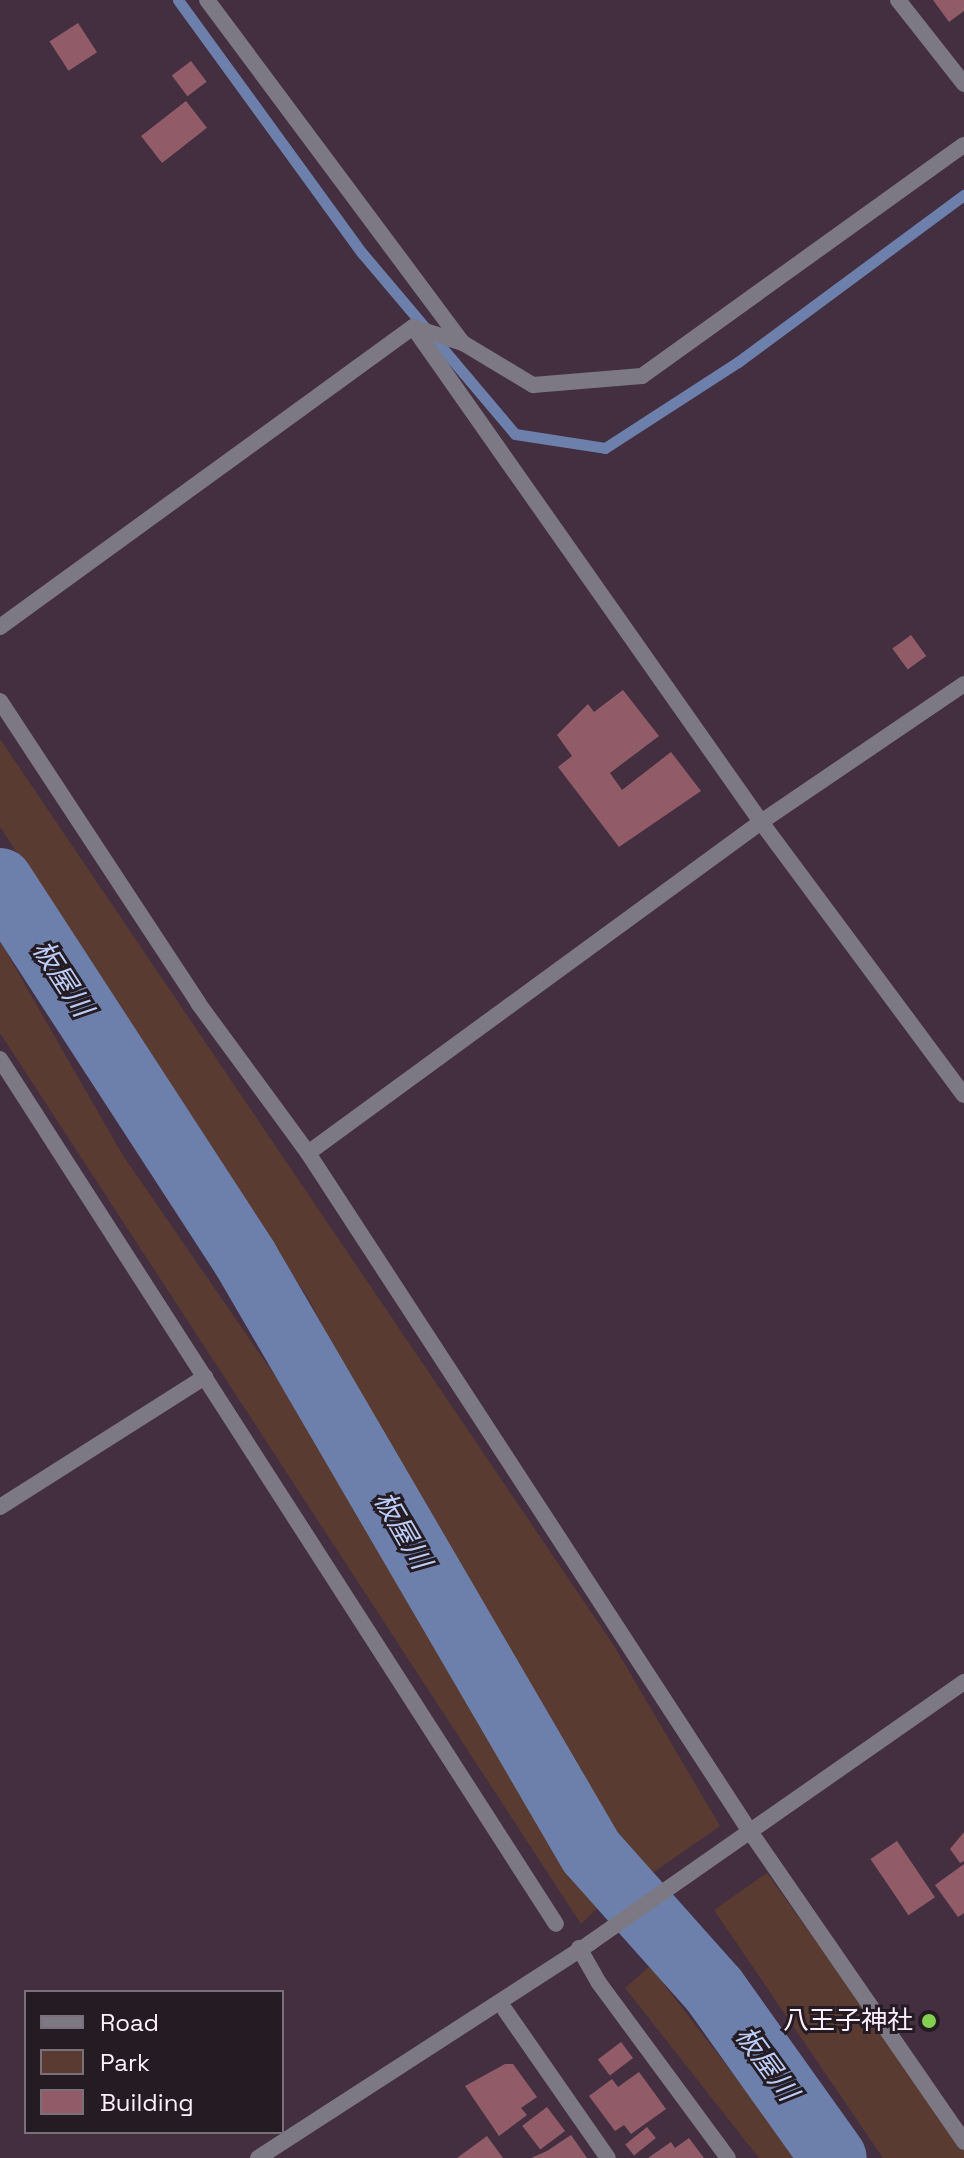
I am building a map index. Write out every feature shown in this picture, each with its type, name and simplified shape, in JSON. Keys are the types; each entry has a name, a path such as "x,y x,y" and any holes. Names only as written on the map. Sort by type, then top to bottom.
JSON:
{"street":[{"path":"207,0 463,343"},
{"path":"898,0 964,84"},
{"path":"413,327 463,343 533,385 642,376 964,145"},
{"path":"0,627 413,327"},
{"path":"413,327 761,822 964,1095"},
{"path":"308,1153 761,822 964,684"},
{"path":"0,701 198,1003 308,1153 749,1830 964,2142"},
{"path":"0,1059 556,1924"},
{"path":"0,1507 205,1377"},
{"path":"258,2158 584,1946 749,1830 961,1690"},
{"path":"584,1946 599,1983 728,2158"},
{"path":"505,2010 608,2158"}],"green space":[{"path":"0,739 614,1646 720,1826 654,1872 610,1840 435,1542 308,1298 0,827"},
{"path":"0,941 122,1154 326,1450 605,1901 581,1924 0,1033"},
{"path":"767,1873 964,2148 964,2158 883,2158 714,1910"},
{"path":"650,1966 798,2158 759,2158 625,1988"}],"building":[{"path":"933,0 964,0 964,11 949,22"},
{"path":"78,23 97,52 69,71 49,42"},
{"path":"191,61 207,82 187,96 172,75"},
{"path":"186,101 207,128 162,163 141,136"},
{"path":"911,635 926,656 908,670 892,649"},
{"path":"623,690 659,736 610,773 622,790 671,752 701,791 619,847 558,767 572,756 557,735 588,704 594,712"},
{"path":"964,1832 964,1861 960,1863 950,1849"},
{"path":"897,1841 935,1897 908,1915 870,1859"},
{"path":"964,1864 964,1913 958,1917 935,1885"},
{"path":"621,2042 633,2058 610,2075 598,2059"},
{"path":"505,2064 513,2064 537,2097 521,2108 527,2115 499,2136 465,2086"},
{"path":"639,2072 666,2109 631,2134 624,2125 615,2131 589,2096 612,2079 618,2087"},
{"path":"547,2107 565,2131 540,2150 522,2126"},
{"path":"647,2127 656,2138 634,2156 625,2145"},
{"path":"571,2135 587,2158 531,2158 547,2151"},
{"path":"487,2136 503,2158 457,2158"},
{"path":"689,2138 704,2158 648,2158 671,2142 675,2148"}],"waterway":[{"path":"178,0 362,253 515,434 605,448 738,362 964,195"},
{"name":"板屋川","path":"0,881 246,1260 591,1852 714,1990 834,2158"}],"place":[{"name":"八王子神社","path":"929,2021"}]}
